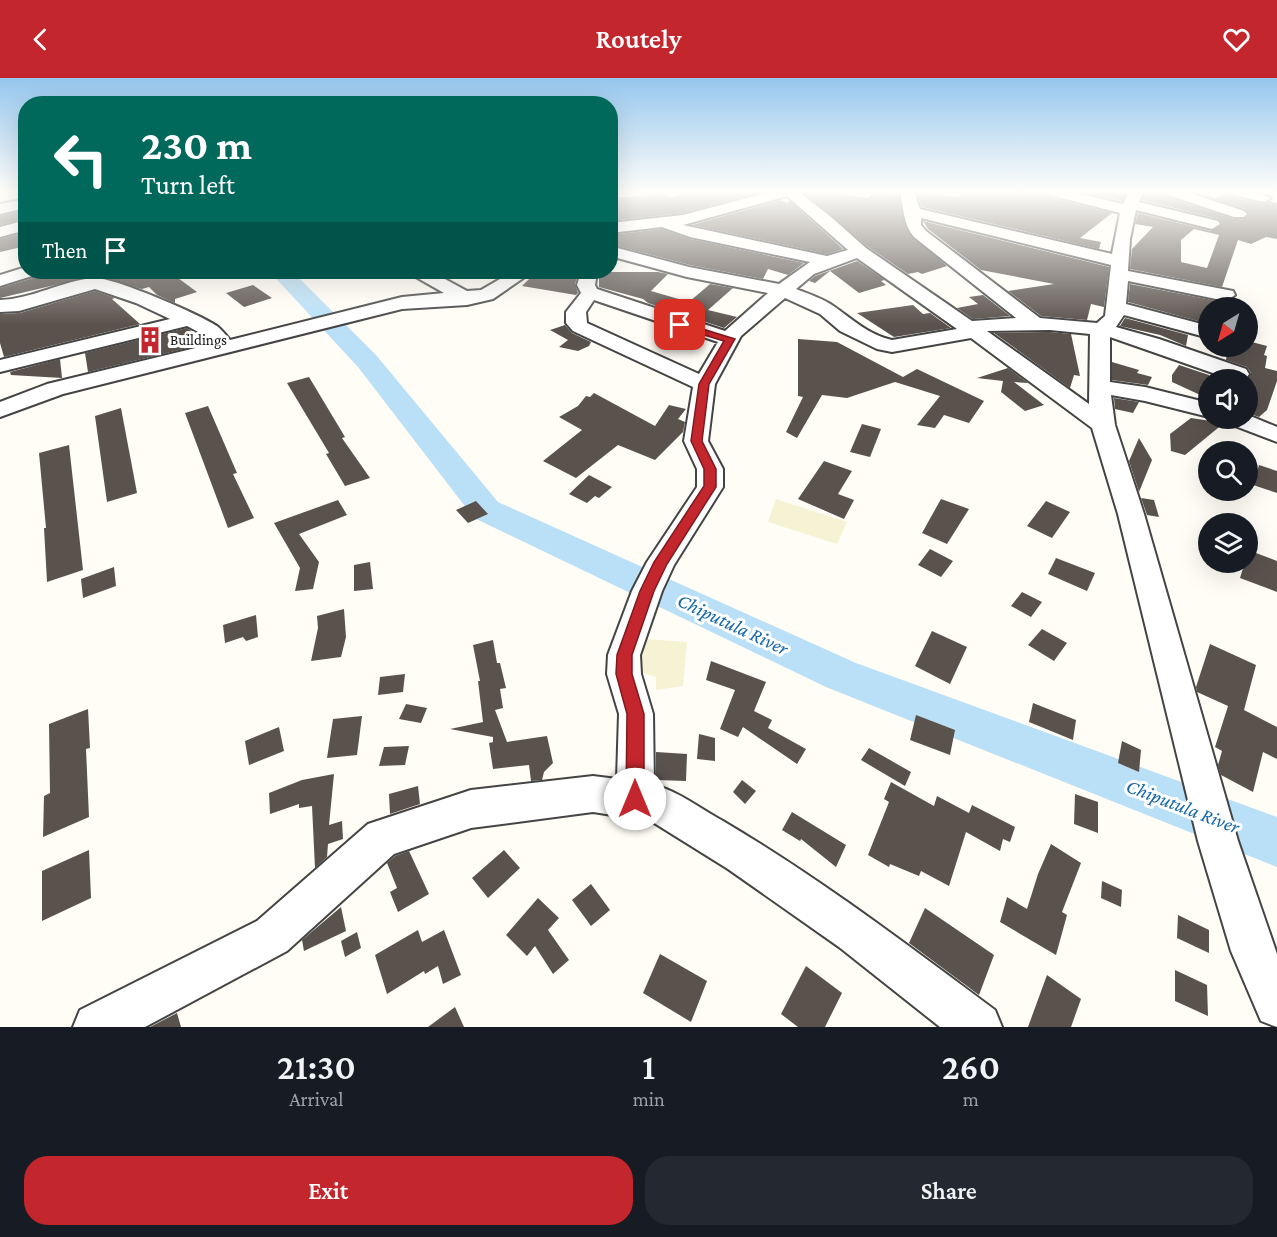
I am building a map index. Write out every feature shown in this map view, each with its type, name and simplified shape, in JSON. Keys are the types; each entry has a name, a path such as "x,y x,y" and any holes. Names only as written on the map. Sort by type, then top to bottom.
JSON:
{"street":[{"path":"710,236 826,261"},
{"path":"843,236 860,252 970,329 1101,406 1145,394 1198,407"},
{"path":"923,236 1035,324"},
{"path":"1002,236 1226,295"},
{"path":"1100,330 1114,318 1117,307 1118,268 1124,236"},
{"path":"635,799 636,714 624,674 624,655 654,577 710,487 710,469 696,441 704,384 733,333 786,291 808,270 826,261 860,252"},
{"path":"618,254 687,272 786,291 827,310 847,327 877,343 892,346 970,329 1035,324 1100,330 1198,352"},
{"path":"0,281 18,275"},
{"path":"432,279 467,299"},
{"path":"0,410 55,389 402,303 467,299 486,295 512,279"},
{"path":"587,279 586,285 590,293 730,339"},
{"path":"0,306 19,304 95,283 143,299 189,320 211,331 225,347"},
{"path":"590,293 576,312 576,322 580,327 704,384"},
{"path":"1117,307 1198,329"},
{"path":"0,366 189,320"},
{"path":"1100,330 1101,406 1218,842 1253,951 1277,1005"},
{"path":"1214,357 1231,369"},
{"path":"1258,427 1277,435"},
{"path":"97,1027 272,936 382,838 471,810 593,794 657,804 742,855 854,932 978,1027"}],"shaded area":[{"path":"776,499 847,522 837,544 768,522"},
{"path":"632,638 687,642 683,686 656,690 656,677 640,672"}],"building":[{"path":"18,236 18,248 0,252 0,239"},
{"path":"618,236 682,236 804,263 788,275 768,269 763,279 690,265 618,246"},
{"path":"745,236 829,236 843,249 827,254"},
{"path":"855,236 913,236 947,266 922,274 918,272 908,274"},
{"path":"937,236 985,236 1109,267 1104,307 1091,304 1087,320 1041,316 1008,291 1054,284 981,270"},
{"path":"1045,236 1082,236 1080,238 1101,242 1099,249"},
{"path":"1144,236 1185,236 1181,240 1181,262 1207,268 1219,236 1277,236 1277,239 1266,237 1251,244 1238,240 1222,287 1130,269 1132,249"},
{"path":"857,261 885,280 881,281 886,285 859,293 830,271 815,283 809,281 815,276"},
{"path":"618,272 658,272 668,274 651,291 689,302 710,284 733,288 708,310 737,317 724,328 648,303 643,299 599,287 599,279 618,279"},
{"path":"30,279 80,279 0,298 0,288"},
{"path":"104,279 179,279 197,292 175,299 175,303 157,295 149,287 142,289"},
{"path":"529,279 577,279 575,284 578,293 576,295 522,286"},
{"path":"1130,284 1198,297 1198,321 1128,302"},
{"path":"253,285 272,298 244,307 226,293"},
{"path":"95,291 115,298 112,299 140,324 4,357 0,343 0,314 20,313"},
{"path":"983,295 1010,316 973,319 957,308 978,304 969,297"},
{"path":"913,305 923,314 930,313 951,328 894,337 857,313"},
{"path":"1125,318 1188,335 1186,346 1160,335 1120,326"},
{"path":"565,325 572,333 591,342 589,346 578,351 559,347 568,340 550,330"},
{"path":"187,328 208,343 88,372 85,353"},
{"path":"994,333 1071,334 1080,376 1074,375 1070,388"},
{"path":"798,339 837,342 903,377 917,369 984,401 969,423 944,415 935,428 917,425 940,396 895,382 847,398 822,395 797,438 786,432 803,397 798,396"},
{"path":"1258,344 1267,346 1264,355 1267,356 1265,368 1277,371 1277,381 1267,410 1259,417 1258,369 1248,369 1226,360 1226,357 1258,357"},
{"path":"60,359 62,378 11,375 10,372"},
{"path":"1112,362 1139,370 1137,373 1152,377 1148,385 1112,380"},
{"path":"1179,365 1198,371 1198,394 1172,382 1172,375"},
{"path":"1008,368 1028,383 1014,382 1044,405 1025,411 1001,392 1003,381 977,378"},
{"path":"309,377 345,437 342,438 370,478 345,486 326,454 329,453 287,383"},
{"path":"594,393 655,426 669,405 686,409 678,419 685,422 683,432 655,460 618,445 576,478 543,461 582,430 559,417 578,406 586,396 590,397"},
{"path":"1114,398 1139,402 1133,413 1115,409"},
{"path":"208,406 237,473 233,474 254,518 228,528 185,413"},
{"path":"121,408 137,493 107,502 95,416"},
{"path":"1191,418 1198,419 1198,429 1217,429 1202,441 1198,441 1198,444 1185,455 1171,451 1170,434"},
{"path":"862,424 881,429 870,457 850,452"},
{"path":"1139,438 1152,460 1139,492 1129,461"},
{"path":"69,445 83,570 47,582 44,528 46,528 39,453"},
{"path":"824,461 852,471 838,494 854,500 844,519 798,499"},
{"path":"1259,465 1277,471 1277,493 1258,487"},
{"path":"589,475 612,487 599,498 595,496 587,503 569,494"},
{"path":"1141,498 1154,500 1159,517 1147,515"},
{"path":"941,499 969,509 947,544 922,533"},
{"path":"338,500 347,515 299,534 319,562 313,589 295,591 300,568 274,523"},
{"path":"476,501 488,514 468,523 456,510"},
{"path":"1046,501 1070,512 1052,538 1027,526"},
{"path":"930,549 953,561 941,577 918,565"},
{"path":"1258,554 1277,561 1277,592 1240,578 1242,573 1258,573"},
{"path":"1056,558 1095,573 1087,591 1048,574"},
{"path":"370,562 373,589 354,591 354,565"},
{"path":"114,567 116,586 83,598 81,579"},
{"path":"1022,592 1042,602 1031,617 1011,606"},
{"path":"344,609 346,637 341,657 311,661 318,628 317,616"},
{"path":"256,615 258,637 246,641 243,637 225,643 223,625"},
{"path":"1042,629 1067,643 1054,661 1028,645"},
{"path":"932,631 967,647 950,684 915,666"},
{"path":"493,640 497,663 500,663 506,688 500,689 503,708 495,710 507,742 547,736 553,763 544,772 542,780 531,781 529,765 493,769 489,743 493,742 493,737 450,729 483,722 478,681 480,681 473,645"},
{"path":"1210,644 1256,665 1244,710 1277,727 1277,759 1263,752 1253,792 1221,775 1218,765 1222,751 1215,747 1228,706 1197,692 1196,687"},
{"path":"711,661 766,682 754,711 772,720 768,728 806,749 797,764 743,727 738,737 720,729 735,690 706,680"},
{"path":"405,674 403,692 378,695 380,677"},
{"path":"1033,703 1076,720 1073,740 1029,722"},
{"path":"406,704 427,708 421,723 399,719"},
{"path":"88,709 90,748 86,749 89,817 43,837 44,796 50,793 49,724"},
{"path":"916,715 955,730 950,755 910,740"},
{"path":"362,716 357,755 327,758 333,719"},
{"path":"279,727 284,751 249,765 245,741"},
{"path":"699,734 715,738 715,761 697,759"},
{"path":"1122,741 1141,750 1139,772 1118,763"},
{"path":"409,746 405,765 379,766 384,747"},
{"path":"869,748 911,772 905,786 861,760"},
{"path":"656,752 687,754 686,781 656,780"},
{"path":"334,774 329,825 342,821 343,839 328,844 327,857 315,868 312,806 299,808 299,804 270,814 269,793 302,780"},
{"path":"742,780 756,791 745,804 733,792"},
{"path":"891,782 934,806 937,796 969,813 972,805 1015,827 1010,842 1003,839 1000,851 966,832 949,886 921,871 919,876 890,864 889,867 868,855 889,802 884,799"},
{"path":"418,786 420,804 390,814 389,794"},
{"path":"1075,794 1098,802 1098,833 1074,824"},
{"path":"792,812 846,845 836,867 801,839 800,841 782,830"},
{"path":"1051,844 1081,863 1062,912 1067,915 1056,955 1000,922 1007,897 1027,909 1038,874"},
{"path":"89,850 91,898 42,921 42,871"},
{"path":"504,850 520,868 488,898 472,878"},
{"path":"409,851 429,894 398,912 390,892 397,888 387,863 395,856"},
{"path":"1102,881 1122,890 1121,907 1101,898"},
{"path":"591,884 610,910 591,926 572,900"},
{"path":"538,898 559,918 548,930 569,960 553,974 535,946 527,956 506,935"},
{"path":"341,907 346,931 304,951 302,940"},
{"path":"925,908 994,955 979,995 909,943"},
{"path":"1178,915 1209,930 1209,953 1177,938"},
{"path":"418,930 422,942 444,930 461,975 443,984 438,966 425,974 424,971 387,994 375,955"},
{"path":"357,932 361,948 345,957 341,941"},
{"path":"660,954 707,981 691,1022 643,993"},
{"path":"806,966 842,993 825,1027 798,1027 781,1014"},
{"path":"1175,970 1207,985 1208,1016 1175,1001"},
{"path":"1047,975 1081,999 1071,1027 1028,1027"},
{"path":"455,1007 464,1027 428,1027"},
{"path":"177,1013 181,1027 150,1027"}],"waterway":[{"name":"Chiputula River","path":"288,279 367,361 486,510 841,675 1277,842"}],"place":[{"name":"Buildings","path":"150,340"}],"route":[{"path":"635,799 636,714 624,674 624,655 647,591 661,562 710,487 710,469 696,441 704,384 730,339 680,325"}]}
